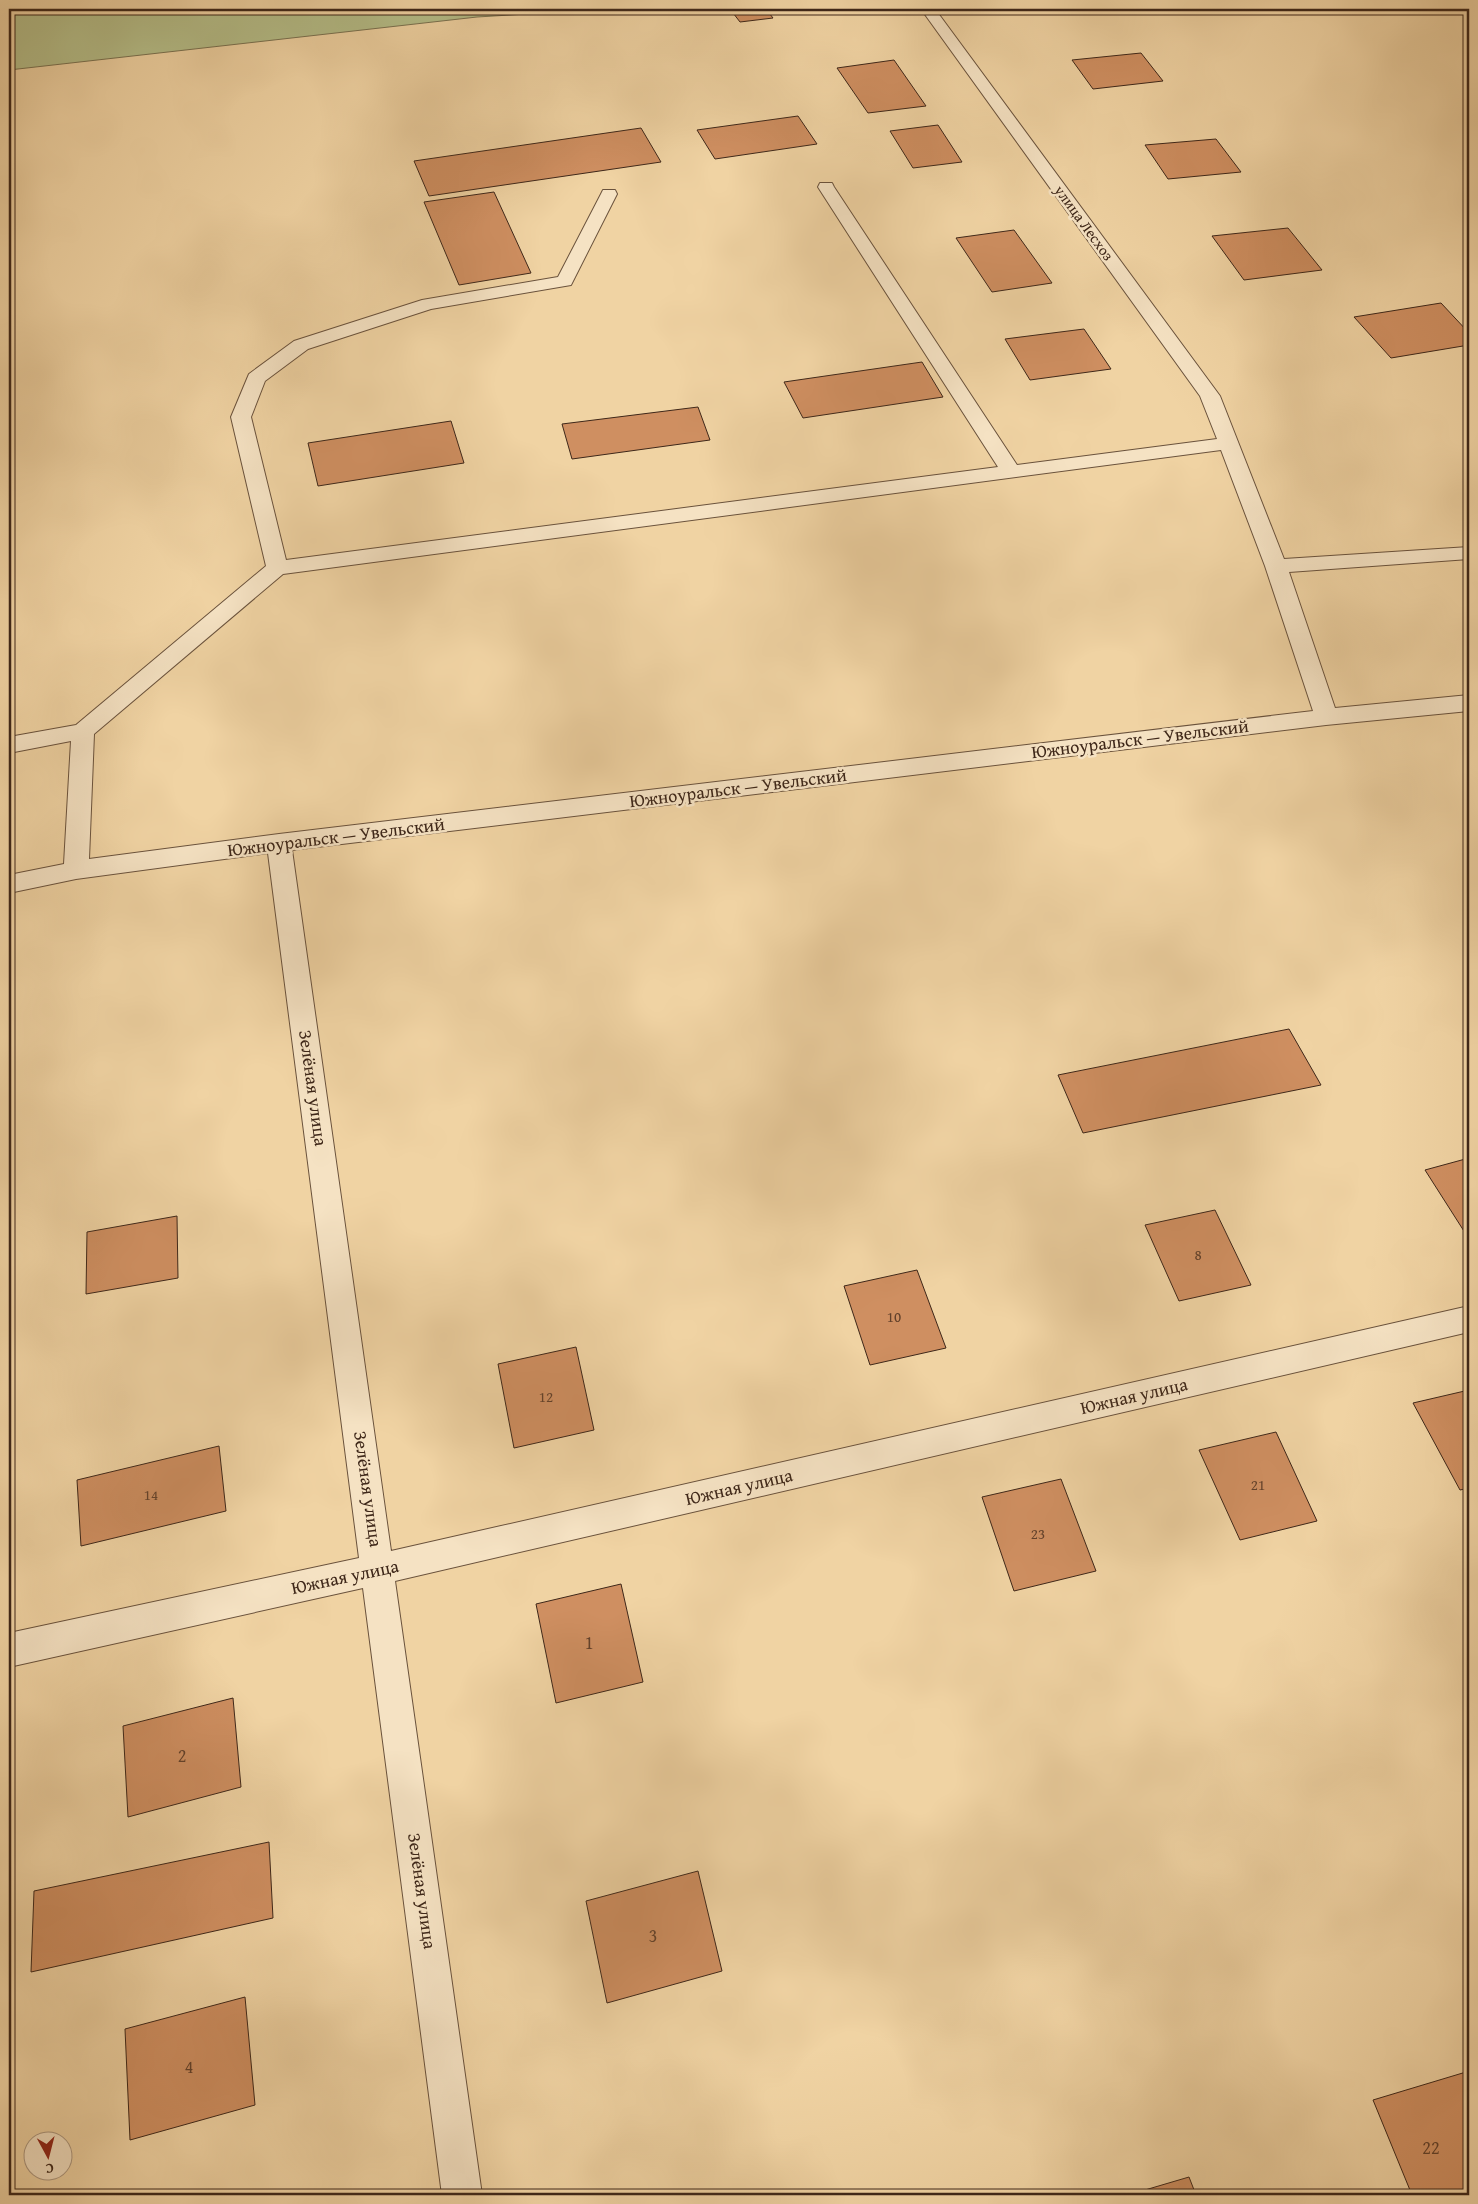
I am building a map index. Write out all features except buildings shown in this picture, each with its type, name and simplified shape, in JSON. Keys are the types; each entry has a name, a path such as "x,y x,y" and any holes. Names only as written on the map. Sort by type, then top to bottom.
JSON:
{"street":[{"name":"улица Лесхоз","path":"928,9 1210,396 1276,566 1326,717"},
{"path":"826,187 1011,471"},
{"path":"277,568 242,418 256,378 301,345 428,304 565,282 609,194"},
{"path":"9,745 83,731 277,568 1228,443"},
{"path":"1276,566 1469,553"},
{"name":"Южноуральск — Увельский","path":"9,884 76,870 279,843 1326,717 1469,703"},
{"path":"76,870 83,731"},
{"name":"Зелёная улица","path":"279,843 379,1570 462,2195"},
{"name":"Южная улица","path":"9,1650 379,1570 1469,1319"}],"green space":[{"path":"9,9 610,9 477,17 9,70"}]}
